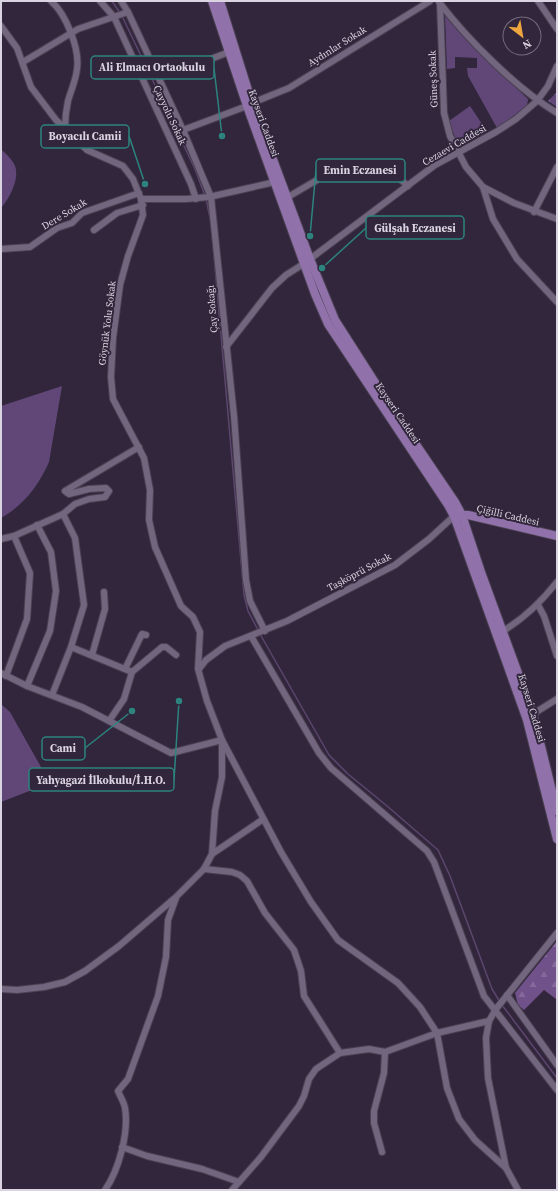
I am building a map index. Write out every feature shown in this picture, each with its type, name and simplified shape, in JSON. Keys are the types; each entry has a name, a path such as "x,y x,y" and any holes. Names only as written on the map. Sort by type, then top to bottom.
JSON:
{"main road":[{"name":"Kayseri Caddesi","path":"212,1 229,52 288,197 315,294 332,330 448,505 458,516 503,631 533,714 556,799 557,811"},
{"name":"Kayseri Caddesi","path":"220,1 250,104 275,182 307,261"},
{"name":"Kayseri Caddesi","path":"458,516 527,720 557,839"},
{"name":"Çiğilli Caddesi","path":"458,516 557,536"}],"street":[{"path":"51,1 61,13 70,33 78,68 68,103 65,129"},
{"name":"Çayyolu Sokak","path":"100,1 116,16 197,198"},
{"name":"Çay Sokağı","path":"121,1 183,130 210,197 234,416 246,580 250,601 265,631"},
{"name":"Aydınlar Sokak","path":"183,130 250,104 301,81 430,1"},
{"path":"538,1 557,29"},
{"path":"439,2 481,49 537,101 557,113"},
{"name":"Güneş Sokak","path":"439,2 444,113 448,130 466,167 483,187"},
{"path":"23,62 70,33 127,12"},
{"path":"1,26 17,48 31,87 53,116 87,150 123,166 130,174 141,199"},
{"path":"198,64 229,52"},
{"name":"Cezaevi Caddesi","path":"226,347 272,288 286,275 307,261 435,165 501,129 537,101 548,86 557,66"},
{"path":"288,197 339,167 372,174 394,176 408,186"},
{"path":"534,212 557,167"},
{"path":"94,230 141,199 210,197 275,182"},
{"path":"483,187 534,212 557,219"},
{"path":"483,187 493,219 505,241 517,259 557,302"},
{"name":"Dere Sokak","path":"1,249 30,247 57,228 72,223 82,213 141,199"},
{"name":"Göynük Yolu Sokak","path":"141,199 143,215 128,256 120,285 113,338 111,377 113,399 122,419 144,458 150,490 149,520 155,547 181,606 193,616 200,632 198,669 207,701 222,740 262,820 311,902 338,940 398,983 420,1007 437,1033 444,1061 447,1088 459,1119 475,1140 506,1168"},
{"path":"1,539 14,536 63,514 75,504 89,499 103,498 109,491 106,488 89,489 69,494 66,492 66,489 94,475 138,447"},
{"path":"52,695 71,647 84,605 75,538 63,514"},
{"name":"Taşköprü Sokak","path":"198,669 206,660 225,646 265,631 395,565 458,516"},
{"path":"27,686 50,631 56,591 51,552 37,525"},
{"path":"1,989 17,990 44,987 65,982 85,971 119,946 176,897 204,870 212,854 215,811 222,777 222,740 171,753 82,707 27,686 3,674 27,619 30,574 14,536"},
{"path":"503,631 522,619 538,605 557,582"},
{"path":"92,655 105,609 104,592"},
{"path":"538,605 544,616 557,656"},
{"path":"125,669 142,634 146,635"},
{"path":"251,636 319,753 331,768 427,851 434,862 484,996 496,1009 557,1090"},
{"path":"71,647 132,672"},
{"path":"109,721 124,699 132,672 162,647 166,647 176,655"},
{"path":"533,714 557,699"},
{"path":"212,854 262,820"},
{"path":"204,870 232,872 240,875 247,881 265,914 294,950 301,970 304,996 340,1053"},
{"path":"105,1190 122,1147 126,1132 125,1108 118,1091 128,1079 158,996 166,957 168,920 176,897"},
{"path":"518,1190 506,1168 488,1078 486,1038 489,1021 496,1009 557,933"},
{"path":"507,995 557,1065"},
{"path":"232,1190 261,1157 299,1106 312,1074 316,1069 340,1053 369,1049 385,1052 437,1033 489,1021"},
{"path":"382,1152 374,1123 374,1111 384,1073 385,1052"},
{"path":"122,1147 147,1156 178,1162 239,1182"}],"green space":[{"path":"445,15 485,58 528,99 527,106 497,128 468,76 467,68 477,68 477,58 455,57 455,68 447,69"},
{"path":"557,92 557,107 548,101"},
{"path":"470,106 488,133 459,148 449,121"},
{"path":"1,149 13,161 16,177 13,188 1,208"},
{"path":"62,386 49,462 41,479 24,501 1,518 1,406"},
{"path":"1,704 10,712 50,783 1,802"},
{"path":"557,941 557,998 556,999 544,990 524,1010 518,1005 515,993"}],"waterway":[{"path":"112,1 120,13"},
{"path":"122,16 195,169 205,196"},
{"path":"206,199 211,223"},
{"path":"212,233 244,595 248,611 258,630"},
{"path":"260,634 329,755 348,774 438,850 450,876 492,989 500,1002"},
{"path":"502,1005 557,1078"}],"place":[{"name":"Ali Elmacı Ortaokulu","path":"222,136"},
{"name":"Boyacılı Camii","path":"145,184"},
{"name":"Emin Eczanesi","path":"310,236"},
{"name":"Gülşah Eczanesi","path":"322,268"},
{"name":"Yahyagazi İlkokulu/İ.H.O.","path":"179,701"},
{"name":"Cami","path":"132,711"}]}
